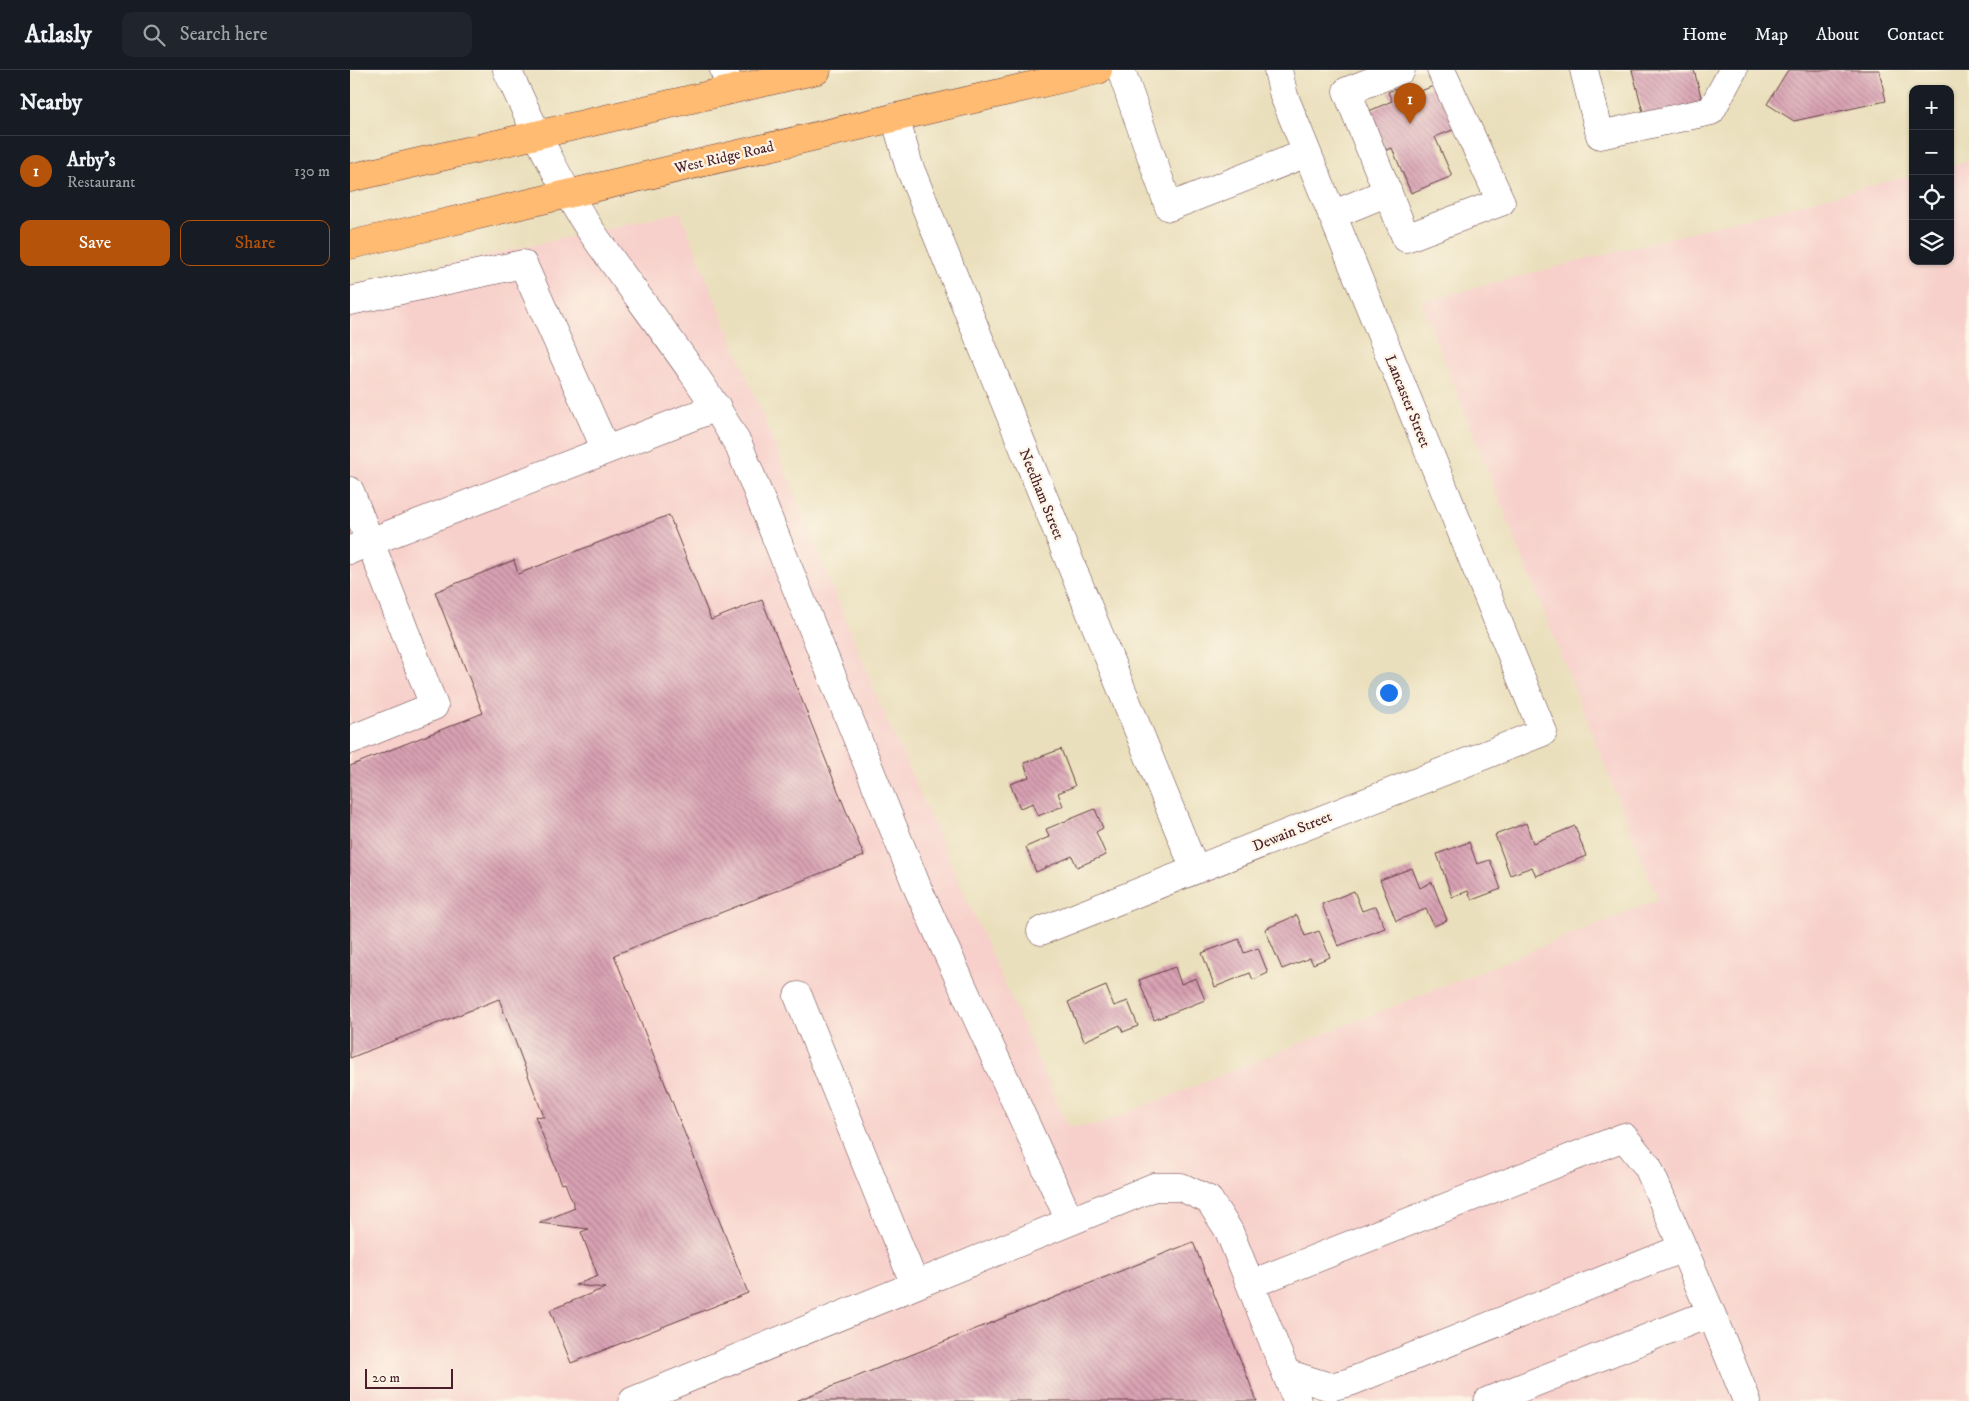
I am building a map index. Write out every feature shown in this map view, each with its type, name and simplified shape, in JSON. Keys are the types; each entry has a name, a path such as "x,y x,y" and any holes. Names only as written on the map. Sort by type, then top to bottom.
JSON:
{"highway":[{"path":"350,178 537,134 727,80 817,70"},
{"name":"West Ridge Road","path":"350,245 1098,70"}],"street":[{"path":"506,70 568,194 588,227 717,407 752,474 918,889 1070,1221"},
{"path":"1121,70 1169,208 1307,153"},
{"name":"Lancaster Street","path":"1278,70 1284,96 1543,732"},
{"path":"1401,70 1348,91 1406,238 1501,202 1441,70"},
{"path":"1584,70 1600,135 1712,111 1733,70"},
{"name":"Needham Street","path":"895,117 909,166 1195,870"},
{"path":"1332,215 1388,192"},
{"path":"350,301 523,264 606,450"},
{"path":"360,546 717,407"},
{"path":"350,491 360,546 434,706 350,740"},
{"name":"Dewain Street","path":"1041,931 1543,732"},
{"path":"798,996 916,1285"},
{"path":"1251,1284 1624,1137 1648,1167 1684,1248 1747,1401"},
{"path":"633,1401 1154,1187 1181,1187 1209,1200 1229,1231 1297,1401"},
{"path":"1286,1374 1330,1387 1350,1382 1684,1248"},
{"path":"1488,1401 1711,1313"}],"shaded area":[{"path":"1969,161 1969,1401 350,1401 350,286 680,212 878,699 1068,1127 1097,1125 1658,900 1421,302 1909,176 1909,265 1954,265 1954,165"}],"building":[{"path":"1632,70 1694,70 1704,108 1646,123"},
{"path":"1788,70 1879,70 1886,101 1794,121 1767,104"},
{"path":"1409,84 1413,94 1436,85 1455,129 1435,137 1452,176 1411,193 1392,148 1386,150 1369,111 1392,101 1388,92"},
{"path":"669,515 711,620 762,600 864,856 614,955 748,1293 571,1363 550,1310 605,1288 575,1285 598,1276 581,1232 589,1229 539,1223 575,1208 565,1183 562,1184 535,1116 544,1117 499,999 350,1058 350,766 483,713 435,592 514,560 518,574"},
{"path":"1061,749 1075,786 1058,793 1063,806 1038,816 1033,803 1020,808 1010,784 1029,777 1024,763"},
{"path":"1095,809 1103,828 1096,832 1106,855 1077,867 1072,856 1036,872 1026,847 1049,837 1046,829"},
{"path":"1526,823 1533,843 1575,826 1586,856 1536,876 1532,867 1510,875 1495,835"},
{"path":"1469,842 1477,864 1490,860 1501,889 1472,900 1468,891 1452,897 1437,854"},
{"path":"1412,868 1420,888 1432,882 1447,920 1434,926 1426,909 1396,921 1380,880"},
{"path":"1354,891 1362,911 1376,906 1385,928 1338,946 1322,904"},
{"path":"1297,915 1305,936 1319,931 1330,957 1313,964 1310,958 1282,969 1265,929"},
{"path":"1239,939 1244,953 1258,948 1268,973 1253,980 1250,973 1215,987 1202,953"},
{"path":"1175,967 1181,984 1196,978 1205,1000 1154,1020 1139,980"},
{"path":"1106,986 1114,1006 1128,1001 1138,1026 1123,1032 1120,1025 1084,1041 1068,1002"},
{"path":"1193,1242 1257,1401 796,1401"}],"place":[{"name":"Arby's","path":"1410,124"}]}
